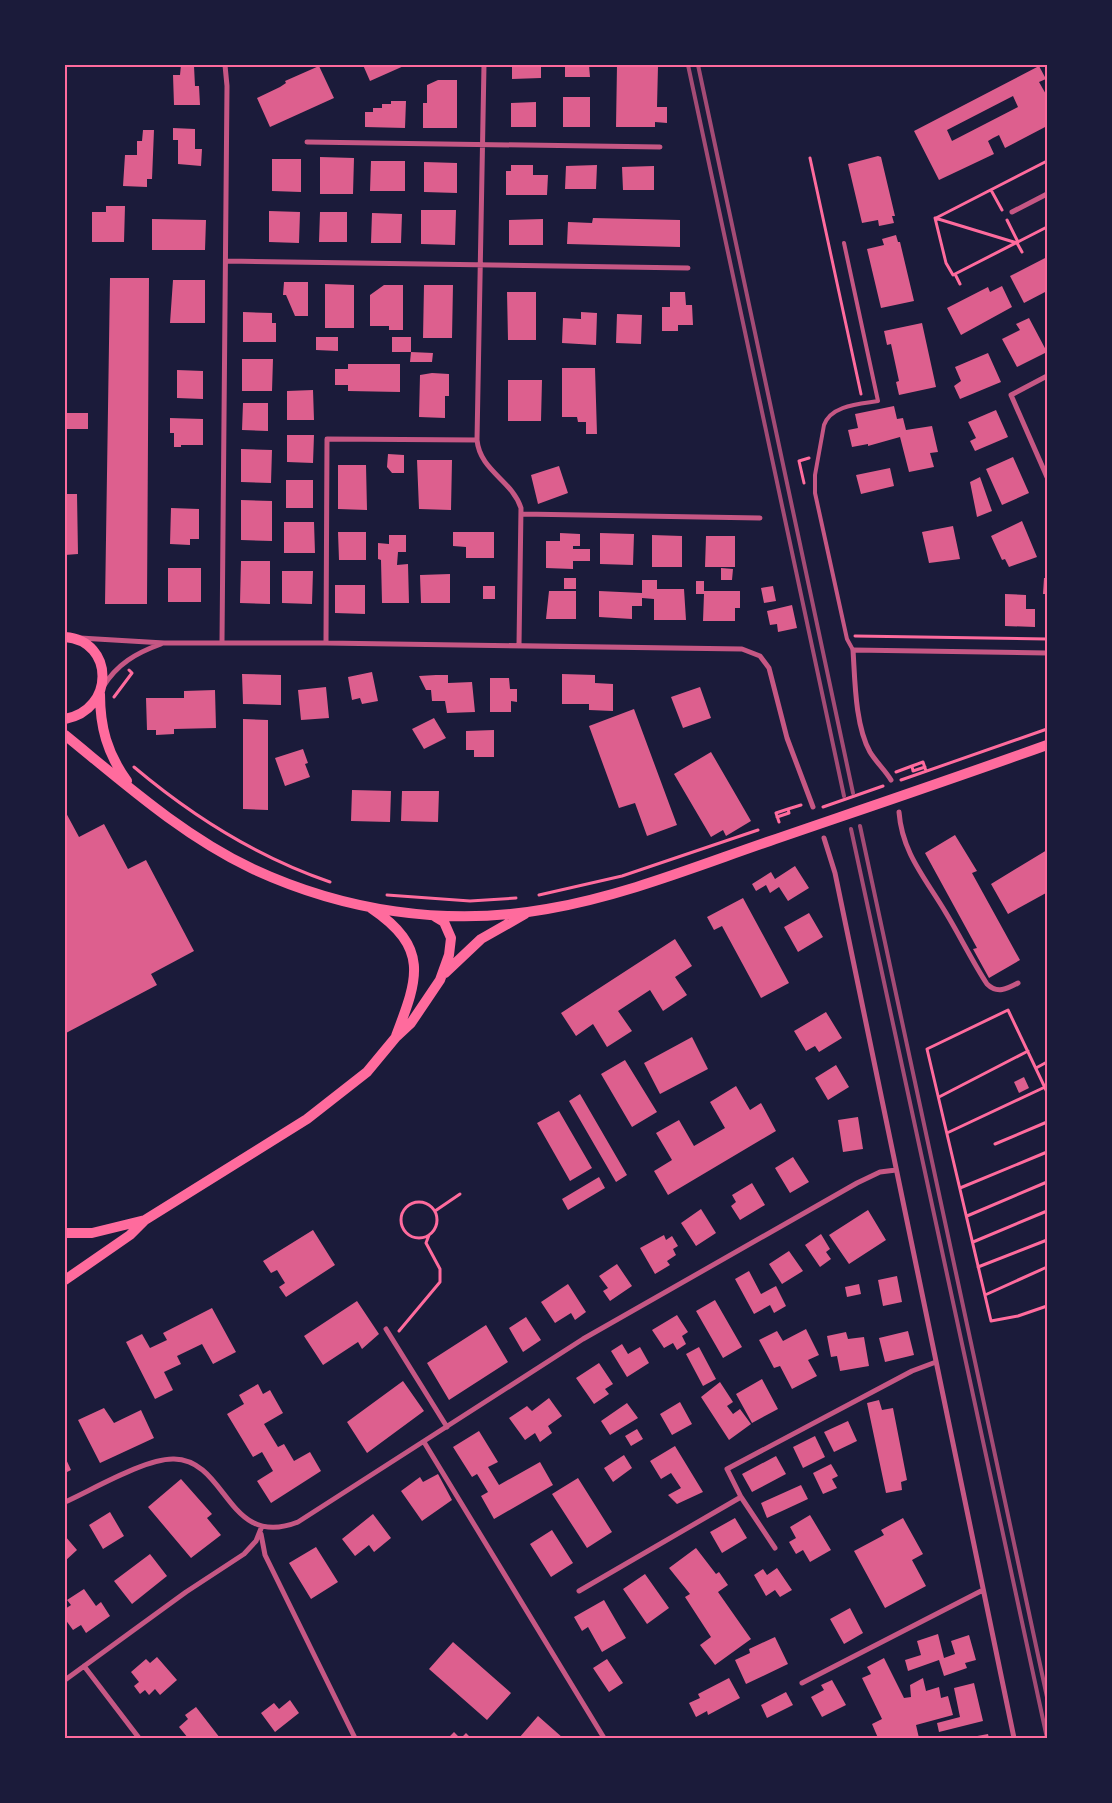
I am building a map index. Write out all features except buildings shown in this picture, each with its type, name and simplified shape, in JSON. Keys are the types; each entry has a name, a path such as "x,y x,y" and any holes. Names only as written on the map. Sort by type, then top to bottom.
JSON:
{"main road":[{"path":"65,719 86,712 95,703 103,679 101,665 94,652 84,643 68,637"},
{"path":"100,692 100,716 106,744 112,757 135,792"},
{"path":"65,735 135,792 199,838 243,864 302,889 366,906 431,916 474,917 533,912"},
{"path":"65,1280 127,1237 148,1218 321,1109 367,1072 411,1023 440,980 461,956 481,939 523,915 577,903 642,885 1047,745"},
{"path":"366,906 399,931 408,944 414,960 413,987 394,1040"},
{"path":"431,916 442,920 451,938 449,955 440,980"},
{"path":"65,1233 92,1233 148,1218"}],"street":[{"path":"222,642 228,86 225,65"},
{"path":"484,65 477,440 484,462 511,488 517,497 522,514 520,644"},
{"path":"307,142 660,147"},
{"path":"1012,212 1047,194"},
{"path":"227,261 688,268"},
{"path":"1047,376 1011,394 1047,477"},
{"path":"326,642 327,439 477,440"},
{"path":"522,514 760,518"},
{"path":"68,637 164,643 520,644 724,647 742,649 760,656 769,668 787,738 814,808"},
{"path":"100,692 123,663 135,654 164,643"},
{"path":"890,780 870,752 866,740 859,708 853,650 1047,653"},
{"path":"899,812 902,835 910,856 987,984 994,989 1002,990 1018,983"},
{"path":"824,838 835,873 1014,1738"},
{"path":"65,1502 152,1463 167,1459 182,1459 200,1468 239,1512 262,1526 278,1528 305,1519 590,1336 765,1234 870,1176 880,1172 896,1170"},
{"path":"386,1329 447,1427"},
{"path":"776,1548 741,1497 727,1469 912,1371 936,1362"},
{"path":"424,1442 604,1738"},
{"path":"579,1591 741,1497"},
{"path":"65,1680 186,1592 244,1554 256,1541 262,1526"},
{"path":"262,1526 260,1537 265,1556 355,1738"},
{"path":"802,1683 983,1590"},
{"path":"84,1666 139,1738"}],"lane":[{"path":"844,243 878,400 842,408 828,417 824,425 815,475 815,493 846,636 853,650"}],"path":[{"path":"810,158 863,393 854,395"},
{"path":"935,218 1047,161"},
{"path":"935,218 1017,242 1022,252"},
{"path":"935,218 946,264 960,284"},
{"path":"954,274 1047,227"},
{"path":"806,490 799,461 809,459 811,449"},
{"path":"846,636 1047,639"},
{"path":"111,704 120,687 132,673"},
{"path":"899,781 1047,729"},
{"path":"814,808 890,780 912,766 923,762 926,772"},
{"path":"129,763 181,805 224,833 286,865 335,884"},
{"path":"777,817 779,822"},
{"path":"769,826 788,819"},
{"path":"530,897 638,871 760,829"},
{"path":"384,895 470,900 522,898"},
{"path":"1047,1092 1008,1010 927,1049 991,1320 1018,1316 1047,1306"},
{"path":"938,1097 1028,1051"},
{"path":"1036,1068 1047,1062"},
{"path":"947,1133 1045,1087"},
{"path":"995,1144 1047,1122"},
{"path":"960,1188 1047,1152"},
{"path":"966,1216 1047,1182"},
{"path":"435,1211 460,1194"},
{"path":"392,1339 434,1292 440,1282 440,1269 426,1243 429,1234 437,1222 435,1211 426,1203 420,1201 408,1205 401,1215 402,1227 410,1236 421,1238 429,1234"},
{"path":"973,1242 1047,1211"},
{"path":"978,1267 1047,1240"},
{"path":"985,1295 1047,1267"}],"railway":[{"path":"688,65 844,796"},
{"path":"698,65 853,793"},
{"path":"860,826 1047,1697"},
{"path":"851,829 1047,1738"}]}
